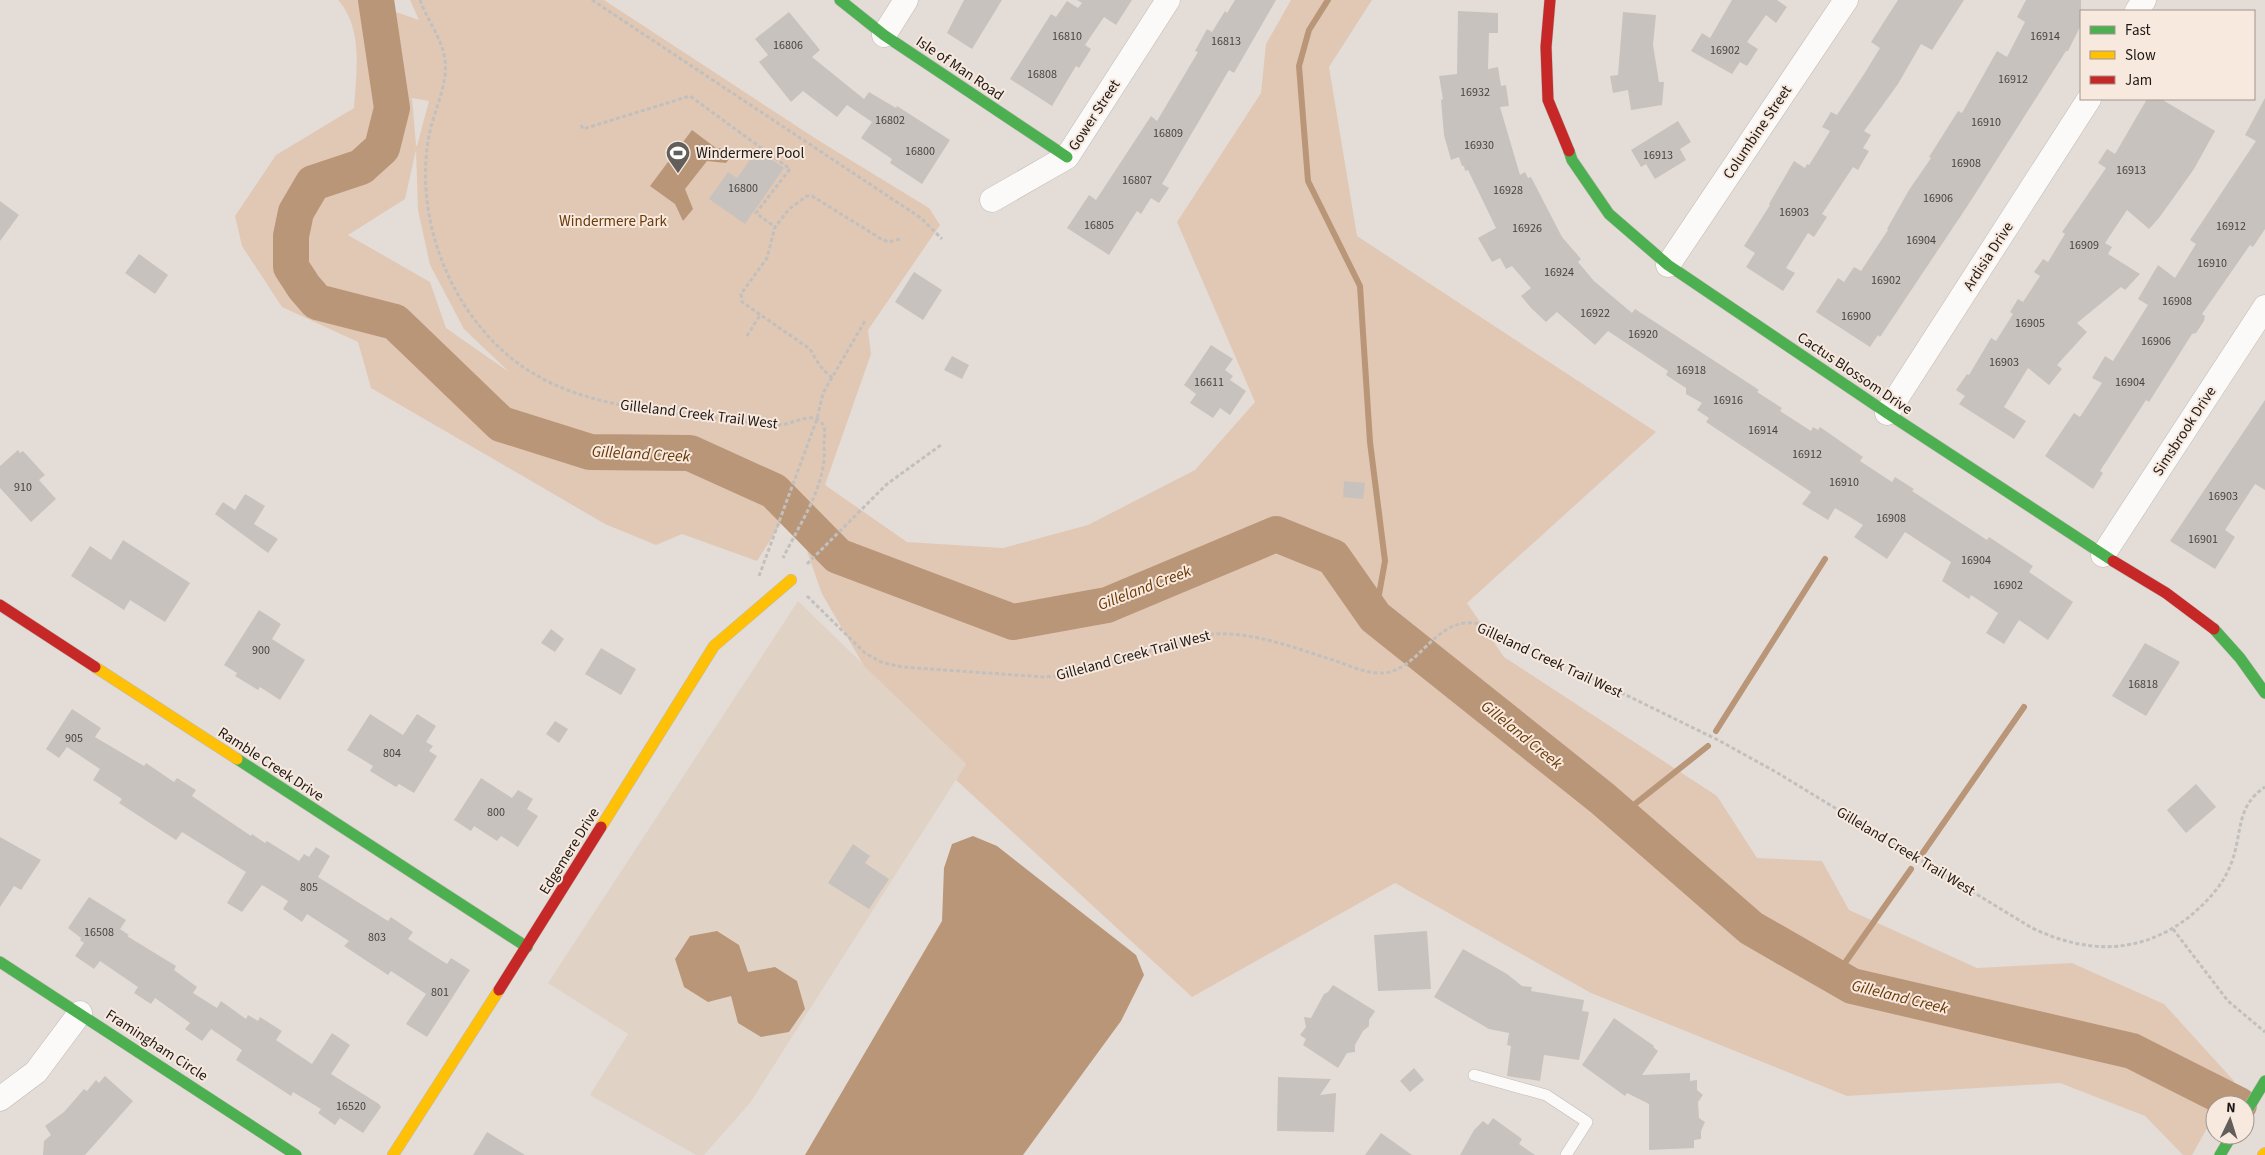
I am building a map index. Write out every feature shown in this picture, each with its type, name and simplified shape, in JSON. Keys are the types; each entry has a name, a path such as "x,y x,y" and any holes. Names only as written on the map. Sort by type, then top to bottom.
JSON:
{"street":[{"name":"Isle of Man Road","path":"840,0 884,35 1067,157"},
{"path":"884,35 906,0"},
{"name":"Gower Street","path":"992,200 1067,157 1168,0"},
{"name":"Cactus Blossom Drive","path":"1550,0 1546,47 1548,100 1572,160 1609,214 1668,264 1887,413 2103,555 2166,592 2209,624 2240,658 2265,693"},
{"name":"Columbine Street","path":"1668,264 1846,0"},
{"name":"Ardisia Drive","path":"1887,413 2088,100"},
{"name":"Simsbrook Drive","path":"2103,555 2265,307"},
{"name":"Edgemere Drive","path":"393,1155 527,947 714,646 790,580"},
{"name":"Ramble Creek Drive","path":"0,605 527,947"},
{"name":"Framingham Circle","path":"0,962 296,1155"},
{"path":"0,1099 36,1072 80,1013"},
{"path":"2255,1098 2265,1081"}],"lane":[{"path":"1474,1075 1546,1095 1587,1122 1566,1155"}],"path":[{"name":"Gilleland Creek Trail West","path":"420,0 442,47 445,62 444,80 426,155 426,184 430,218 437,249 450,279 466,308 488,338 514,360 544,380 573,394 608,404 640,410 780,425 813,417 817,419 825,426 824,466 808,506 781,562 784,572 790,580 865,653 881,662 902,667 1044,677 1058,676 1077,673 1202,635 1221,633 1263,638 1365,670 1384,673 1400,668 1451,627 1467,622 1483,625 1743,754 2032,928 2055,939 2081,945 2110,947 2138,943 2173,929 2202,907 2219,887 2231,865 2239,841 2245,807 2252,796 2265,787"},
{"path":"592,0 921,218 942,240"},
{"path":"581,125 583,129 690,96 790,169 756,213 775,227"},
{"path":"832,378 820,366 810,350 760,315 740,297 766,258 775,227 788,209 807,196 812,196 883,240 889,242 900,239"},
{"path":"747,336 760,315"},
{"path":"759,572 817,419 823,393 865,321"},
{"path":"817,554 837,537 887,484 941,445"},
{"path":"2173,929 2228,1002 2265,1032"}],"shaded area":[{"name":"Windermere Pool","path":"692,130 716,148 736,150 726,163 707,161 685,189 693,209 683,221 675,204 650,186"},
{"path":"798,601 966,764 750,1103 704,1155 696,1155 590,1095 628,1034 548,983"},
{"path":"973,836 997,846 1136,955 1144,975 1121,1021 1023,1155 805,1155 942,921 944,868 952,844"},
{"path":"717,931 739,945 748,972 775,967 797,981 805,1009 789,1032 761,1037 738,1023 731,996 708,1002 684,987 675,959 690,936"}],"green space":[{"name":"Windermere Park","path":"338,0 391,0 393,11 419,20 410,0 604,0 821,142 929,208 940,225 868,330 871,354 825,485 907,542 1003,548 1088,525 1195,470 1255,402 1177,222 1261,93 1266,44 1291,0 1372,0 1329,67 1357,236 1656,432 1467,603 1504,657 1717,796 1757,858 1822,861 1849,910 1977,968 2072,963 2164,1004 2234,1081 2226,1095 2205,1095 2205,1132 2192,1155 2183,1155 2145,1116 2060,1083 1847,1096 1591,993 1395,883 1192,997 956,780 966,764 864,666 822,594 807,551 812,518 794,503 757,561 682,534 656,545 605,524 371,388 358,342 282,307 242,246 235,216 276,155 354,108 357,66 352,24","holes":["412,98 429,101 417,146","416,150 418,210 430,265 464,329 509,372 446,328 430,282 348,235 405,199"]}],"building":[{"path":"964,0 1002,0 972,49 947,33"},
{"path":"1077,0 1132,0 1116,25 1104,17 1085,45 1091,49 1079,68 1076,66 1052,106 1010,79 1051,14 1056,17 1067,1 1078,8 1082,3"},
{"path":"1235,0 1276,0 1234,73 1229,70 1162,184 1169,188 1159,203 1151,198 1141,214 1137,211 1109,255 1067,228 1089,195 1096,200 1151,116 1157,121 1198,52 1195,51 1207,29 1212,32 1225,11 1227,13"},
{"path":"1732,0 1777,0 1787,7 1776,23 1766,15 1747,42 1758,49 1747,66 1740,62 1732,74 1691,51 1702,33 1710,38"},
{"path":"1898,0 1964,0 1932,50 1921,44 1898,84 1864,131 1871,135 1863,148 1869,151 1858,170 1853,167 1822,214 1827,217 1814,237 1808,233 1786,268 1795,273 1783,291 1746,267 1755,253 1744,246 1770,205 1794,161 1805,168 1821,146 1830,131 1822,127 1831,112 1837,115 1880,48 1871,42"},
{"path":"2026,0 2081,0 2080,27 2068,51 2066,51 1970,202 1880,337 1878,335 1870,347 1816,312 1838,278 1844,282 1854,267 1861,271 1888,230 1909,190 1931,158 1929,157 1958,111 1962,113 1997,51 2007,57 2025,22 2017,17"},
{"path":"1458,11 1498,13 1498,33 1489,33 1488,69 1498,67 1501,86 1506,85 1509,106 1500,107 1520,175 1525,172 1528,178 1531,177 1562,237 1581,259 1578,262 1594,281 1632,313 1635,309 1759,390 1757,392 1782,408 1780,411 1811,431 1813,427 1818,430 1820,427 1863,457 1860,461 1892,482 1895,477 1914,489 1912,491 1987,540 1989,537 2033,566 2029,572 2073,602 2048,640 2019,620 2004,644 1986,633 1998,613 1971,595 1969,599 1942,581 1951,562 1905,532 1887,559 1854,537 1863,525 1835,508 1828,520 1802,504 1811,492 1706,422 1709,418 1697,410 1702,403 1686,394 1686,388 1666,375 1668,371 1608,331 1595,345 1557,312 1546,322 1531,308 1521,296 1531,288 1512,266 1506,269 1500,258 1492,262 1478,238 1496,228 1468,170 1465,171 1459,157 1451,160 1444,135 1441,100 1443,99 1439,76 1457,74"},
{"path":"789,12 820,50 812,57 864,99 869,92 896,108 897,106 950,140 922,184 890,163 892,159 861,138 872,122 847,105 837,117 803,91 791,102 759,62 768,55 755,39"},
{"path":"1623,12 1656,15 1653,45 1659,82 1664,82 1662,105 1631,110 1628,90 1613,93 1610,76 1618,75"},
{"path":"2265,98 2265,229 2253,247 2250,245 2202,314 2205,316 2204,321 2196,333 2192,334 2149,402 2146,400 2100,471 2103,473 2093,489 2045,456 2074,413 2080,417 2102,383 2092,378 2105,356 2113,361 2148,305 2138,299 2158,265 2175,278 2196,244 2190,240 2256,141 2245,135"},
{"path":"2146,100 2163,100 2215,131 2194,169 2149,229 2127,210 2105,243 2112,247 2108,254 2140,274 2125,290 2121,287 2077,323 2087,332 2057,365 2062,369 2049,385 2028,368 2004,407 2026,421 2014,439 1959,404 1965,396 1956,390 1967,374 1969,375 1991,338 1996,341 2013,314 2010,312 2018,299 2023,302 2040,276 2034,272 2043,259 2048,262 2065,234 2062,232 2106,168 2098,163 2107,149 2115,154"},
{"path":"1678,121 1691,142 1680,149 1686,160 1655,179 1646,164 1641,167 1631,150"},
{"path":"757,150 784,168 745,224 709,199 728,172 737,178"},
{"path":"0,201 19,215 0,241"},
{"path":"139,254 168,275 155,294 125,273"},
{"path":"914,272 942,290 923,320 895,302"},
{"path":"1211,345 1233,359 1225,370 1233,376 1230,380 1246,391 1230,415 1220,408 1213,418 1190,403 1196,394 1184,385"},
{"path":"952,356 969,365 962,379 944,370"},
{"path":"2265,400 2265,490 2255,484 2225,530 2235,537 2215,569 2170,541"},
{"path":"18,450 20,453 23,451 45,475 39,480 56,499 31,522 0,488 0,466"},
{"path":"1344,481 1365,483 1363,499 1343,497"},
{"path":"245,494 265,506 254,524 278,539 268,553 215,514 223,502 235,510"},
{"path":"123,540 190,583 165,622 130,600 124,610 71,576 90,546 111,560"},
{"path":"259,610 281,624 272,639 305,660 280,700 260,687 258,690 235,676 237,673 224,665"},
{"path":"551,629 564,639 555,652 541,643"},
{"path":"2145,643 2180,662 2146,716 2112,696"},
{"path":"601,648 636,669 621,695 585,674"},
{"path":"72,709 101,728 95,737 144,766 146,763 174,782 177,778 196,790 192,796 251,836 252,834 265,843 267,841 299,861 304,854 309,857 316,847 330,856 318,877 388,921 391,917 413,932 408,939 447,964 451,958 470,970 427,1037 406,1024 426,994 391,971 388,975 344,946 349,941 307,914 302,922 283,909 288,901 262,885 242,912 227,903 246,872 182,832 176,840 119,803 122,799 93,780 100,769 67,747 59,758 46,749"},
{"path":"370,714 403,735 417,714 436,726 426,742 433,746 429,751 437,756 414,793 399,784 396,787 370,771 373,766 347,750"},
{"path":"555,721 568,729 559,743 546,734"},
{"path":"481,778 512,798 518,790 533,799 527,809 538,816 518,847 501,836 497,841 474,826 471,831 454,820"},
{"path":"2196,784 2216,807 2186,833 2167,810"},
{"path":"0,837 41,860 21,890 14,886 0,907"},
{"path":"853,844 870,856 865,863 889,879 869,909 828,883"},
{"path":"89,897 126,920 120,929 129,935 127,936 176,966 174,970 197,987 193,993 217,1008 221,1001 246,1019 248,1015 258,1021 260,1017 282,1031 276,1040 312,1064 332,1033 350,1045 331,1074 381,1107 363,1133 340,1118 335,1125 318,1113 321,1109 293,1092 291,1096 236,1060 242,1050 211,1029 202,1041 185,1029 190,1023 155,998 151,1004 134,993 138,987 100,961 94,969 75,956 84,943 80,940 81,938 68,928"},
{"path":"1427,931 1431,989 1378,991 1374,935"},
{"path":"1463,949 1507,974 1522,986 1532,987 1531,991 1584,1000 1582,1011 1589,1012 1579,1060 1544,1055 1540,1081 1507,1076 1511,1046 1507,1045 1509,1033 1489,1029 1434,997"},
{"path":"1333,985 1375,1011 1369,1020 1369,1026 1363,1031 1355,1045 1355,1052 1347,1053 1338,1068 1303,1045 1306,1039 1300,1035 1306,1027 1304,1017 1311,1018 1324,994"},
{"path":"1614,1018 1654,1046 1658,1051 1642,1075 1690,1073 1690,1081 1697,1080 1697,1090 1703,1095 1698,1102 1699,1118 1705,1122 1701,1131 1701,1139 1694,1140 1694,1148 1649,1150 1649,1104 1627,1093 1625,1096 1582,1065"},
{"path":"1414,1068 1424,1080 1410,1092 1400,1081"},
{"path":"105,1076 133,1101 85,1155 43,1155 44,1141 51,1135 45,1126 64,1112 84,1089 87,1091 96,1080 99,1083"},
{"path":"1278,1077 1331,1079 1320,1095 1336,1093 1334,1132 1277,1131"},
{"path":"1493,1118 1522,1139 1519,1144 1535,1155 1460,1155 1474,1130 1483,1121 1488,1125"},
{"path":"487,1132 525,1155 473,1155"},
{"path":"1381,1133 1412,1155 1365,1155"}],"waterway":[{"name":"Gilleland Creek","path":"376,0 392,108 382,148 361,167 313,183 296,212 291,236 291,267 317,302 395,322 501,424 590,452 690,453 774,491 838,556 1013,622 1107,605 1276,534 1333,557 1375,617 1603,799 1751,928 1852,986 2132,1051 2219,1095"},
{"path":"1328,0 1309,30 1299,66 1308,181 1360,286 1370,442 1385,561 1375,617"},
{"path":"1716,731 1825,559"},
{"path":"1922,854 2024,707"},
{"path":"1621,815 1708,746"},
{"path":"1835,977 1911,869"}],"traffic: fast":[{"path":"840,0 884,35 1067,157"},
{"path":"1569,151 1572,160 1609,214 1668,265 1887,413 2113,561"},
{"path":"2214,629 2240,658 2265,693"},
{"path":"237,759 527,947"},
{"path":"0,962 296,1155"},
{"path":"2255,1098 2265,1081"},
{"path":"2220,1155 2226,1145"}],"traffic: slow":[{"path":"601,827 714,646 791,580"},
{"path":"95,667 237,759"},
{"path":"393,1155 499,990"}],"traffic: jam":[{"path":"1550,0 1546,47 1548,100 1569,151"},
{"path":"2113,561 2166,593 2214,629"},
{"path":"0,605 95,667"},
{"path":"499,990 601,827"}],"place":[{"name":"Windermere Pool","path":"678,174"}]}
